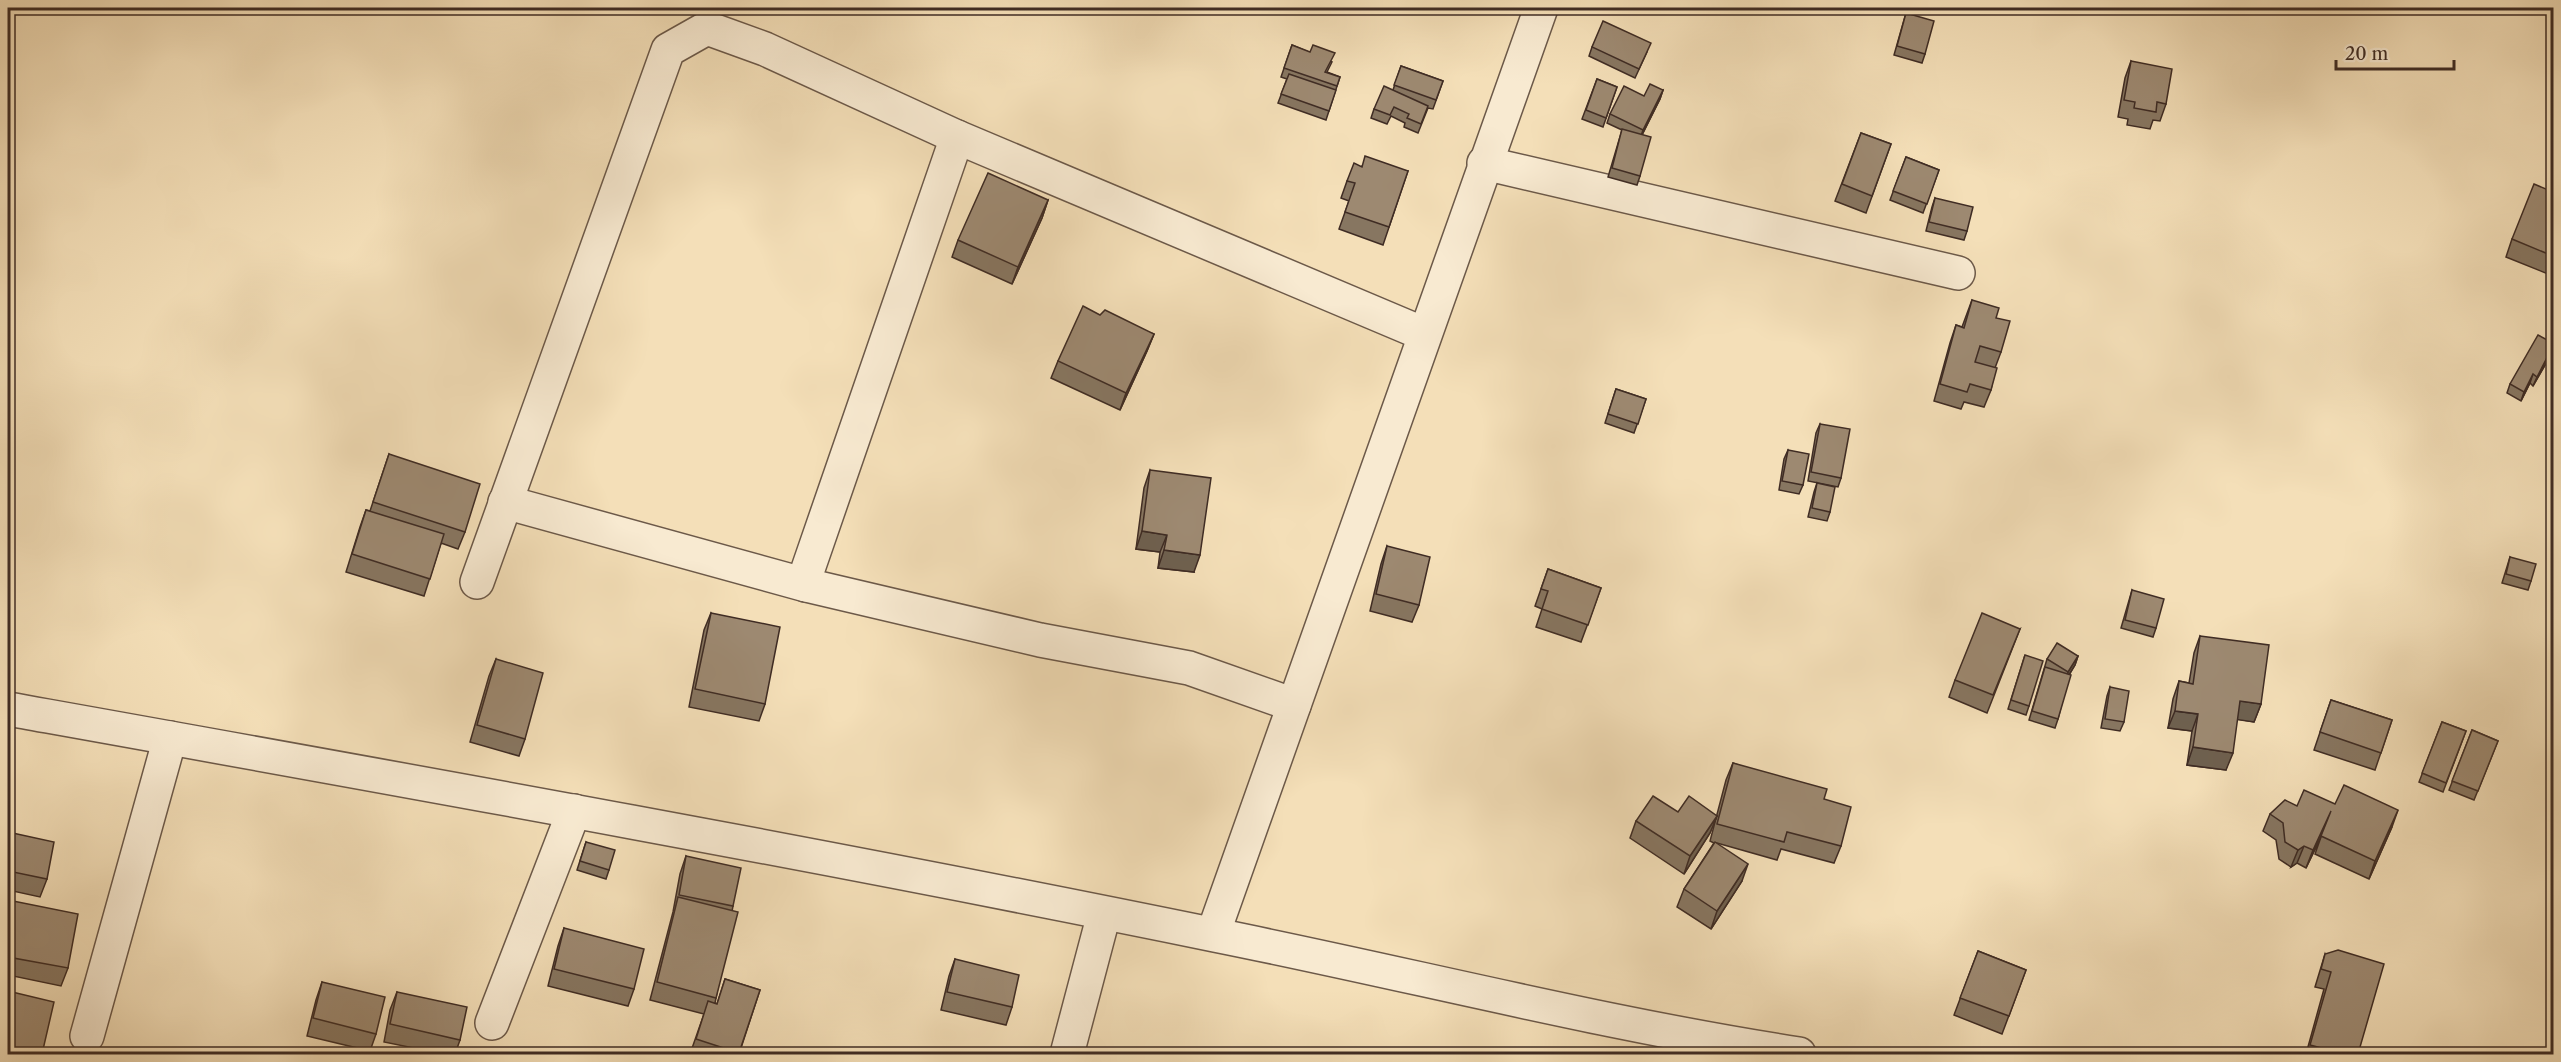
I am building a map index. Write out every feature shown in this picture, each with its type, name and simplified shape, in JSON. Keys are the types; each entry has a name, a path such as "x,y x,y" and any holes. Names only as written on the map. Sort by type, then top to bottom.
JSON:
{"street":[{"path":"1213,934 1484,163 1541,8"},
{"path":"477,582 668,50 707,27 765,49 957,137 1424,334"},
{"path":"806,585 808,569 957,137"},
{"path":"1484,163 1958,273"},
{"path":"505,502 806,585 1040,640 1189,668 1294,705"},
{"path":"8,709 574,811 1213,934 1690,1037 1799,1054"},
{"path":"87,1036 170,738"},
{"path":"492,1023 574,811"},
{"path":"1067,1054 1104,914"}],"building":[{"path":"1906,13 1934,21 1925,54 1897,46"},
{"path":"1603,21 1651,43 1639,69 1592,47"},
{"path":"1292,45 1310,52 1313,45 1335,53 1325,72 1340,77 1337,86 1284,68"},
{"path":"2131,61 2172,69 2166,104 2157,102 2156,112 2134,108 2135,102 2124,100"},
{"path":"1401,66 1443,81 1436,100 1394,85"},
{"path":"1289,74 1336,90 1329,111 1281,94"},
{"path":"1597,79 1617,87 1606,118 1586,110"},
{"path":"1650,84 1663,90 1643,130 1610,114 1624,86 1644,96"},
{"path":"1384,86 1428,106 1421,124 1407,118 1409,114 1394,107 1390,115 1374,109"},
{"path":"1622,129 1651,137 1640,176 1612,168"},
{"path":"1861,133 1891,144 1872,196 1842,184"},
{"path":"1365,156 1408,171 1389,227 1345,212 1355,183 1347,181 1354,163 1362,167"},
{"path":"1906,157 1939,170 1927,204 1893,191"},
{"path":"988,173 1048,200 1018,267 958,240"},
{"path":"2534,184 2553,192 2553,256 2512,239"},
{"path":"1935,198 1973,207 1967,231 1929,222"},
{"path":"1972,300 1999,308 1996,318 2010,321 2001,352 1980,346 1975,362 1997,368 1991,390 1970,384 1967,392 1940,384 1956,325 1964,328"},
{"path":"1083,306 1100,315 1105,310 1154,334 1126,393 1058,361"},
{"path":"2538,335 2553,343 2553,346 2537,377 2533,374 2524,392 2510,384"},
{"path":"1616,389 1646,399 1638,424 1608,414"},
{"path":"1820,424 1850,429 1841,478 1811,472"},
{"path":"1788,450 1809,454 1803,485 1782,481"},
{"path":"389,454 480,484 465,532 373,502"},
{"path":"1150,470 1211,478 1200,555 1164,550 1167,535 1142,531"},
{"path":"1817,483 1835,487 1830,512 1812,508"},
{"path":"366,510 444,534 430,579 352,554"},
{"path":"1387,546 1430,557 1419,605 1376,594"},
{"path":"2510,557 2536,564 2531,581 2506,574"},
{"path":"1548,569 1601,588 1588,625 1542,609 1548,591 1541,589"},
{"path":"2132,590 2164,599 2156,628 2125,620"},
{"path":"711,613 780,627 765,704 695,689"},
{"path":"1982,613 2020,629 1993,695 1955,680"},
{"path":"2200,636 2269,645 2261,704 2240,701 2233,753 2193,747 2198,714 2175,711 2179,681 2193,684"},
{"path":"2057,643 2078,656 2068,672 2047,659"},
{"path":"2025,655 2043,661 2029,706 2011,700"},
{"path":"496,659 543,673 525,739 477,725"},
{"path":"2045,667 2071,675 2058,719 2032,711"},
{"path":"2110,687 2129,691 2124,722 2105,719"},
{"path":"2331,700 2392,720 2381,753 2320,732"},
{"path":"2442,722 2466,731 2446,783 2422,773"},
{"path":"2472,730 2498,741 2478,791 2452,781"},
{"path":"1733,763 1827,789 1824,799 1851,807 1841,846 1787,832 1784,842 1717,824"},
{"path":"2344,785 2398,810 2375,861 2321,836 2331,811 2313,850 2304,846 2298,850 2285,842 2283,823 2270,814 2285,800 2297,806 2304,790 2335,804"},
{"path":"1653,796 1678,812 1689,796 1717,816 1690,856 1636,821"},
{"path":"8,832 54,842 47,879 8,871"},
{"path":"586,842 615,850 609,870 580,861"},
{"path":"1715,842 1748,864 1717,911 1684,889"},
{"path":"686,856 741,868 733,906 679,895"},
{"path":"678,897 738,912 716,998 657,982"},
{"path":"8,900 78,914 68,968 8,957"},
{"path":"564,928 644,949 634,989 554,969"},
{"path":"2338,950 2384,964 2358,1054 2344,1054 2310,1045 2331,972 2321,969 2325,954"},
{"path":"1978,951 2026,970 2009,1016 1960,998"},
{"path":"955,959 1019,975 1012,1007 947,992"},
{"path":"725,979 760,990 739,1053 696,1039 708,1001 717,1004"},
{"path":"322,982 385,997 376,1034 313,1018"},
{"path":"8,991 54,1002 42,1054 8,1054"},
{"path":"397,992 467,1007 460,1040 390,1024"}]}
